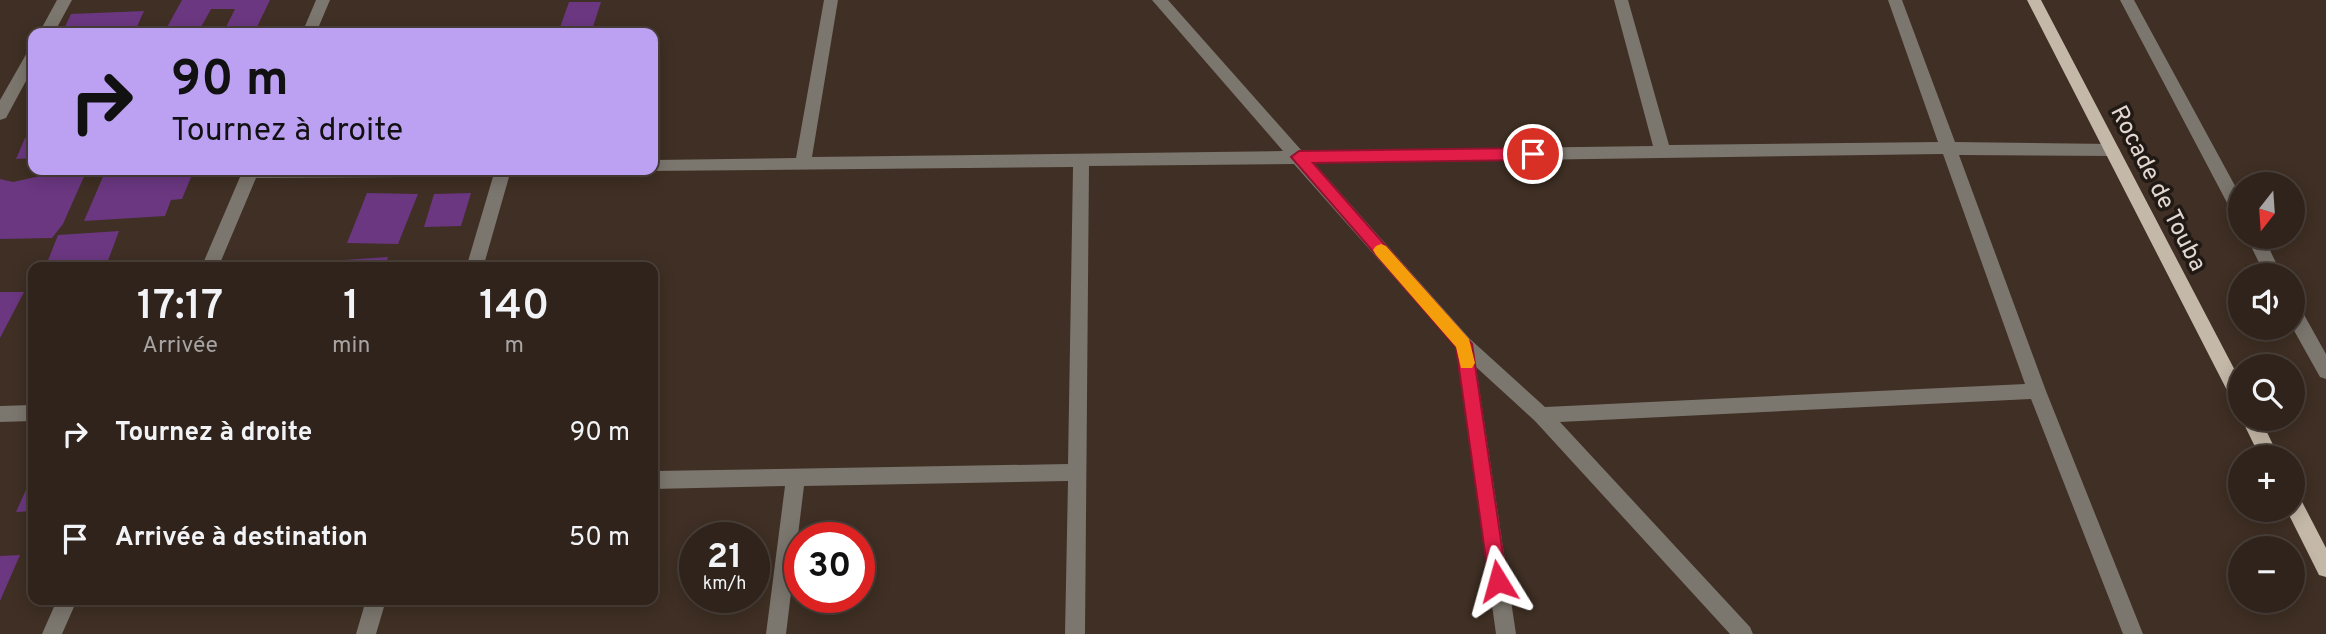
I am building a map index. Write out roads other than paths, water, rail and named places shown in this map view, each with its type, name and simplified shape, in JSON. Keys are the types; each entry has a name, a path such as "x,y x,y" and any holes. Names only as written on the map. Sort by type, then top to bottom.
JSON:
{"main road":[{"name":"Rocade de Touba","path":"2034,0 2228,375"},
{"path":"2302,522 2326,568"}],"street":[{"path":"49,28 65,0"},
{"path":"311,28 323,0"},
{"path":"803,164 831,0"},
{"path":"1159,0 1464,344 1541,415 1744,634"},
{"path":"1621,0 1663,153"},
{"path":"1895,0 2037,391 2133,634"},
{"path":"2127,0 2228,189"},
{"path":"0,114 28,64"},
{"path":"658,166 1948,148 2112,150"},
{"path":"1075,634 1081,160"},
{"path":"212,262 248,175"},
{"path":"476,262 502,175"},
{"path":"2305,333 2326,371"},
{"path":"1464,344 1506,634"},
{"path":"1541,415 2037,391"},
{"path":"0,414 28,413"},
{"path":"658,480 1077,472"},
{"path":"776,634 796,476"},
{"path":"52,634 65,605"},
{"path":"366,634 375,605"}]}
